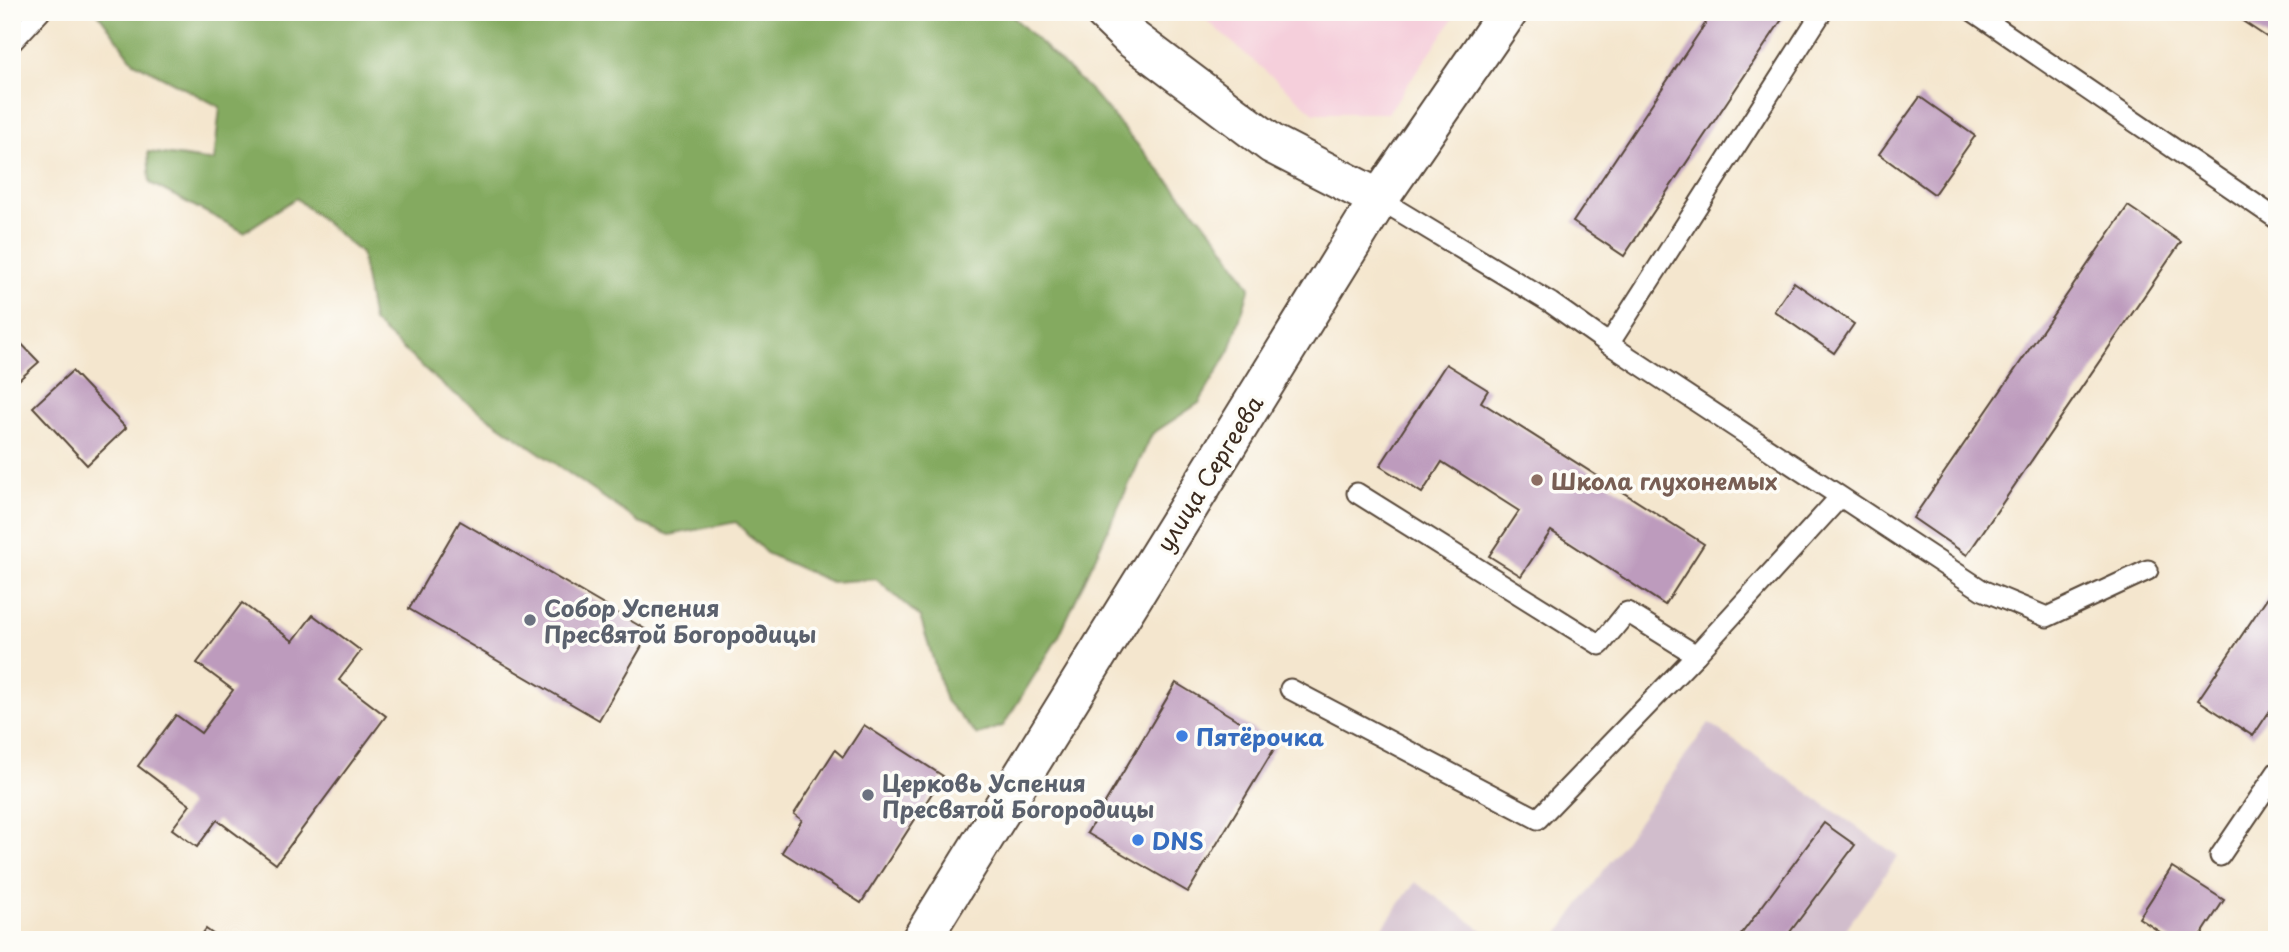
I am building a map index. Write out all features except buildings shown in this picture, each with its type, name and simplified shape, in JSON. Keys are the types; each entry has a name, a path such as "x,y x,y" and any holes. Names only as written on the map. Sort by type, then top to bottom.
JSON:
{"main road":[{"path":"1104,12 1131,38 1272,144 1379,198"},
{"name":"улица Сергеева","path":"921,940 1379,198 1508,12"}],"lane":[{"path":"13,41 40,12"},
{"path":"1609,344 1822,12"},
{"path":"1974,12 2277,219"},
{"path":"1379,198 1551,303 1982,590 2048,617 2148,570"},
{"path":"1357,493 1600,645 1626,612 1696,655"},
{"path":"1290,689 1538,819 1696,655 1840,497"},
{"path":"2220,856 2277,772"}],"shaded area":[{"path":"1197,12 1458,12 1388,113 1314,113"},
{"path":"1709,723 1898,856 1838,940 1554,940"},
{"path":"1415,882 1496,940 1374,940"}],"green space":[{"path":"97,12 1008,12 1092,92 1218,238 1250,287 1230,350 1199,403 1152,434 1059,636 1003,726 977,735 946,701 920,617 876,579 831,582 766,553 736,522 670,535 642,524 445,387 373,322 361,253 296,198 244,232 150,183 148,152 214,161 220,107 134,62"}],"place":[{"name":"Школа глухонемых","path":"1537,480"},
{"name":"Собор Успения Пресвятой Богородицы","path":"530,620"},
{"name":"Пятёрочка","path":"1182,736"},
{"name":"Церковь Успения Пресвятой Богородицы","path":"868,795"},
{"name":"DNS","path":"1138,840"}]}
